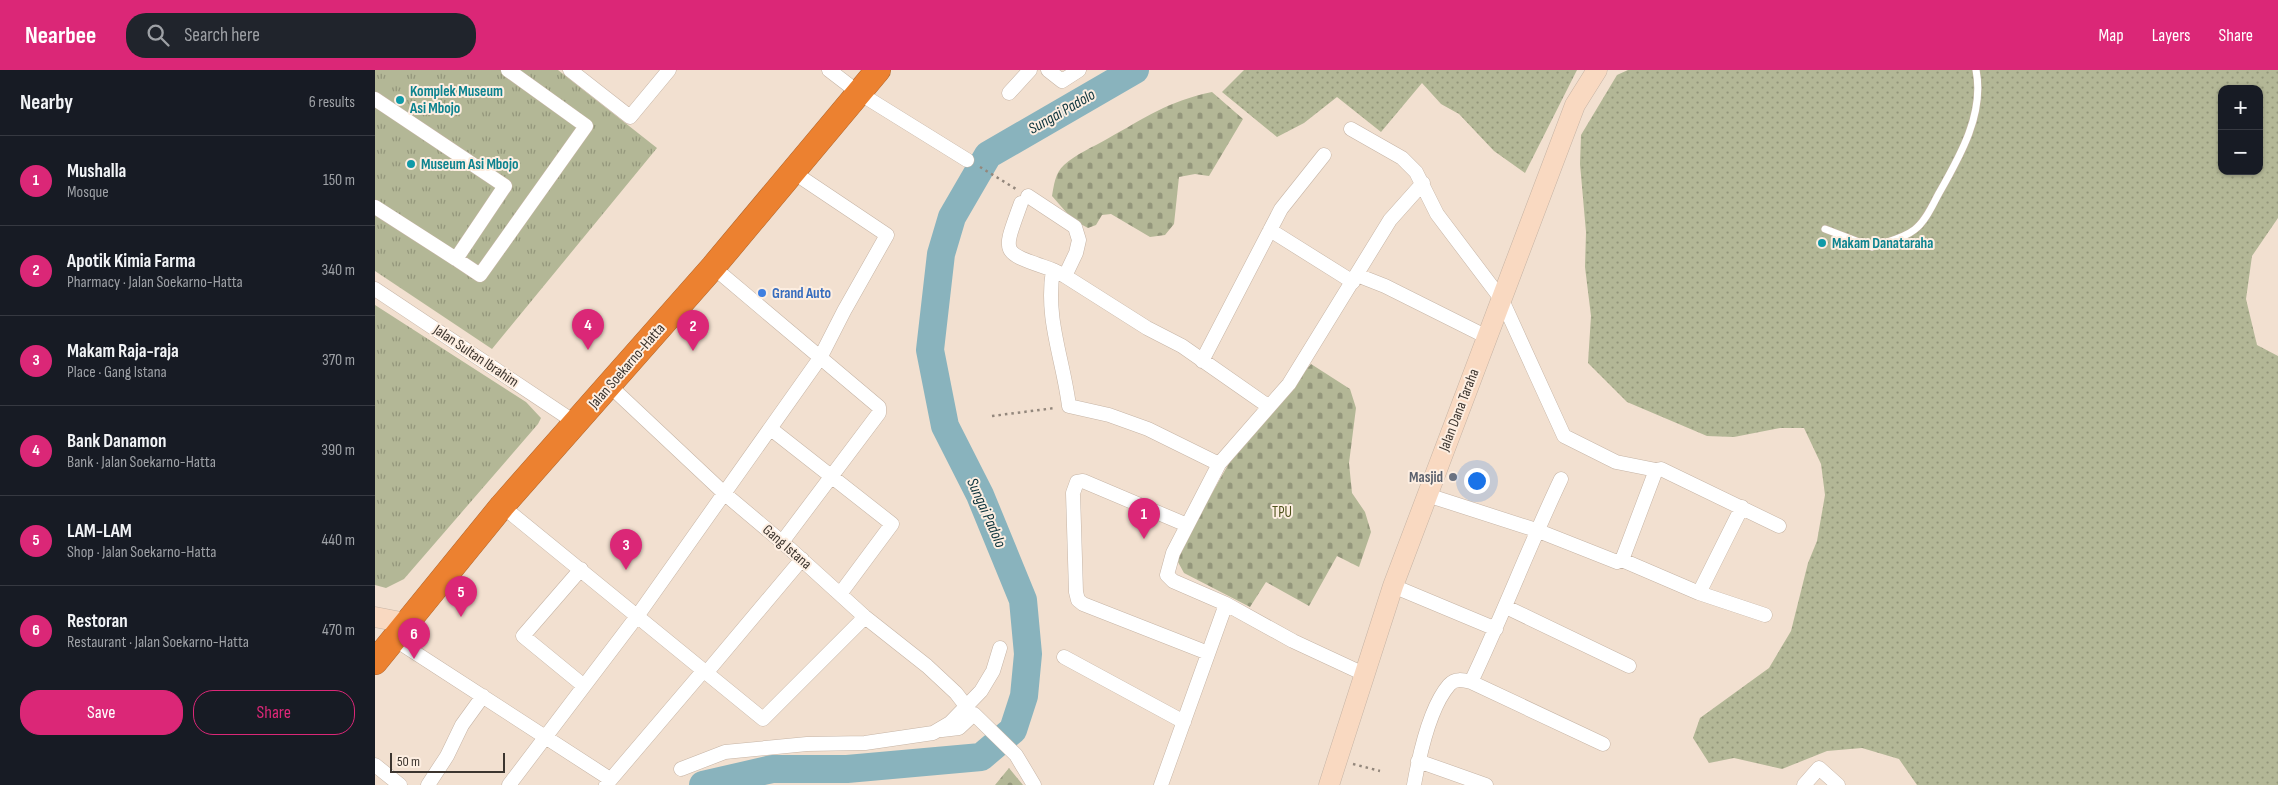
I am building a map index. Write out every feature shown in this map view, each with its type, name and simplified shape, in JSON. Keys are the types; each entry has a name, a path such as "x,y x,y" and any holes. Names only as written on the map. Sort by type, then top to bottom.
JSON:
{"highway":[{"name":"Jalan Soekarno-Hatta","path":"386,645 502,506 610,386 713,267 878,70"}],"street":[{"path":"375,207 457,259 480,276 586,126 508,70"},
{"path":"570,70 631,117 669,70"},
{"path":"829,70 859,93 967,160"},
{"path":"1009,93 1030,70"},
{"path":"1048,70 1062,81 1079,70"},
{"name":"Jalan Dana Taraha","path":"1329,785 1393,586 1427,495 1575,105 1597,70"},
{"path":"375,99 505,186 457,259"},
{"path":"1351,129 1402,158 1423,183 1437,214 1502,300 1564,436 1616,462 1655,470 1661,469 1779,526"},
{"path":"1202,361 1281,209 1324,154"},
{"path":"509,785 637,615 820,358 887,235 793,172"},
{"path":"1364,674 1293,641 1226,604 1173,581 1167,575 1173,553 1219,464 1289,384 1390,220 1423,183"},
{"path":"1219,464 1148,429 1109,415 1069,406 1065,377 1051,317 1050,291 1059,273 1079,240 1075,227 1024,199 1007,240 1008,249 1015,256 1059,273 1147,328 1182,346 1268,406"},
{"path":"1270,230 1355,278 1385,286 1487,337"},
{"path":"713,267 879,406 879,412 873,421 782,542"},
{"name":"Jalan Sultan Ibrahim","path":"375,289 576,423"},
{"name":"Gang Istana","path":"610,386 725,494 865,616 927,666 956,693 966,706"},
{"path":"771,429 830,478 892,524 840,594"},
{"path":"1622,560 1655,470"},
{"path":"1471,682 1506,607 1536,530 1561,479"},
{"path":"1187,525 1083,481 1077,482 1073,494 1076,592 1078,600 1083,604 1208,653"},
{"path":"1427,495 1536,530 1617,562 1622,560 1699,593 1765,615"},
{"path":"502,506 763,719 865,616"},
{"path":"1699,593 1742,507"},
{"path":"375,618 386,645 483,696 608,782 802,560"},
{"path":"581,569 523,636 585,686"},
{"path":"1393,586 1496,629"},
{"path":"1161,785 1226,604"},
{"path":"1506,607 1629,666"},
{"path":"940,730 981,691 993,671 1000,648"},
{"path":"1064,657 1184,722"},
{"path":"1414,785 1418,761 1434,714 1450,684 1461,679 1603,744"},
{"path":"428,785 447,756 462,726 483,696"},
{"path":"681,769 725,752 807,744 865,743 959,728 974,714 1015,755 1029,784"},
{"path":"1418,761 1486,785"},
{"path":"375,765 400,785"},
{"path":"1804,785 1819,768 1838,785"}],"lane":[{"path":"1825,229 1872,247 1915,230 1928,213 1965,144 1974,115 1979,82 1976,70"}],"path":[{"path":"967,160 1024,199"},
{"path":"992,416 1069,406"},
{"path":"1337,759 1380,771"}],"green space":[{"path":"375,70 558,70 657,148 492,349 375,271"},
{"path":"1244,70 1577,70 1525,173 1494,151 1459,114 1441,104 1422,83 1381,132 1337,97 1304,123 1277,137 1222,92"},
{"path":"1628,70 2278,70 2278,218 2252,256 2246,299 2257,345 2278,356 2278,785 1917,785 1899,759 1862,748 1827,751 1782,769 1734,758 1709,763 1693,738 1700,718 1769,668 1791,631 1808,563 1817,541 1825,495 1821,464 1804,428 1780,428 1734,437 1707,436 1627,402 1588,363 1591,316 1585,267 1586,232 1580,164 1581,135 1617,75"},
{"path":"1212,92 1243,119 1209,176 1195,174 1179,177 1174,224 1165,235 1150,237 1111,214 1102,215 1096,225 1088,228 1073,220 1052,196 1055,179 1064,165 1074,157 1169,105"},
{"path":"375,305 526,402 541,418 538,424 404,579 386,588 375,585"},
{"name":"TPU","path":"1311,364 1350,389 1356,408 1349,463 1352,493 1365,512 1371,532 1359,567 1337,556 1309,606 1266,582 1250,607 1184,573 1178,562 1181,548 1241,442 1263,422"},
{"path":"1009,768 1023,785 995,785"}],"waterway":[{"name":"Sungai Padolo","path":"703,785 772,769 847,769 981,757 1013,730 1024,696 1028,654 1023,600 980,495 945,426 930,350 941,254 952,217 988,155 1135,70"}],"place":[{"name":"Komplek Museum Asi Mbojo","path":"400,100"},
{"name":"Museum Asi Mbojo","path":"411,164"},
{"name":"Makam Danataraha","path":"1822,243"},
{"name":"Grand Auto","path":"762,293"},
{"name":"Bank Danamon","path":"588,350"},
{"name":"Apotik Kimia Farma","path":"693,351"},
{"name":"Masjid","path":"1453,477"},
{"name":"Mushalla","path":"1144,539"},
{"name":"Makam Raja-raja","path":"626,570"},
{"name":"LAM-LAM","path":"461,617"},
{"name":"Restoran","path":"414,659"}]}
